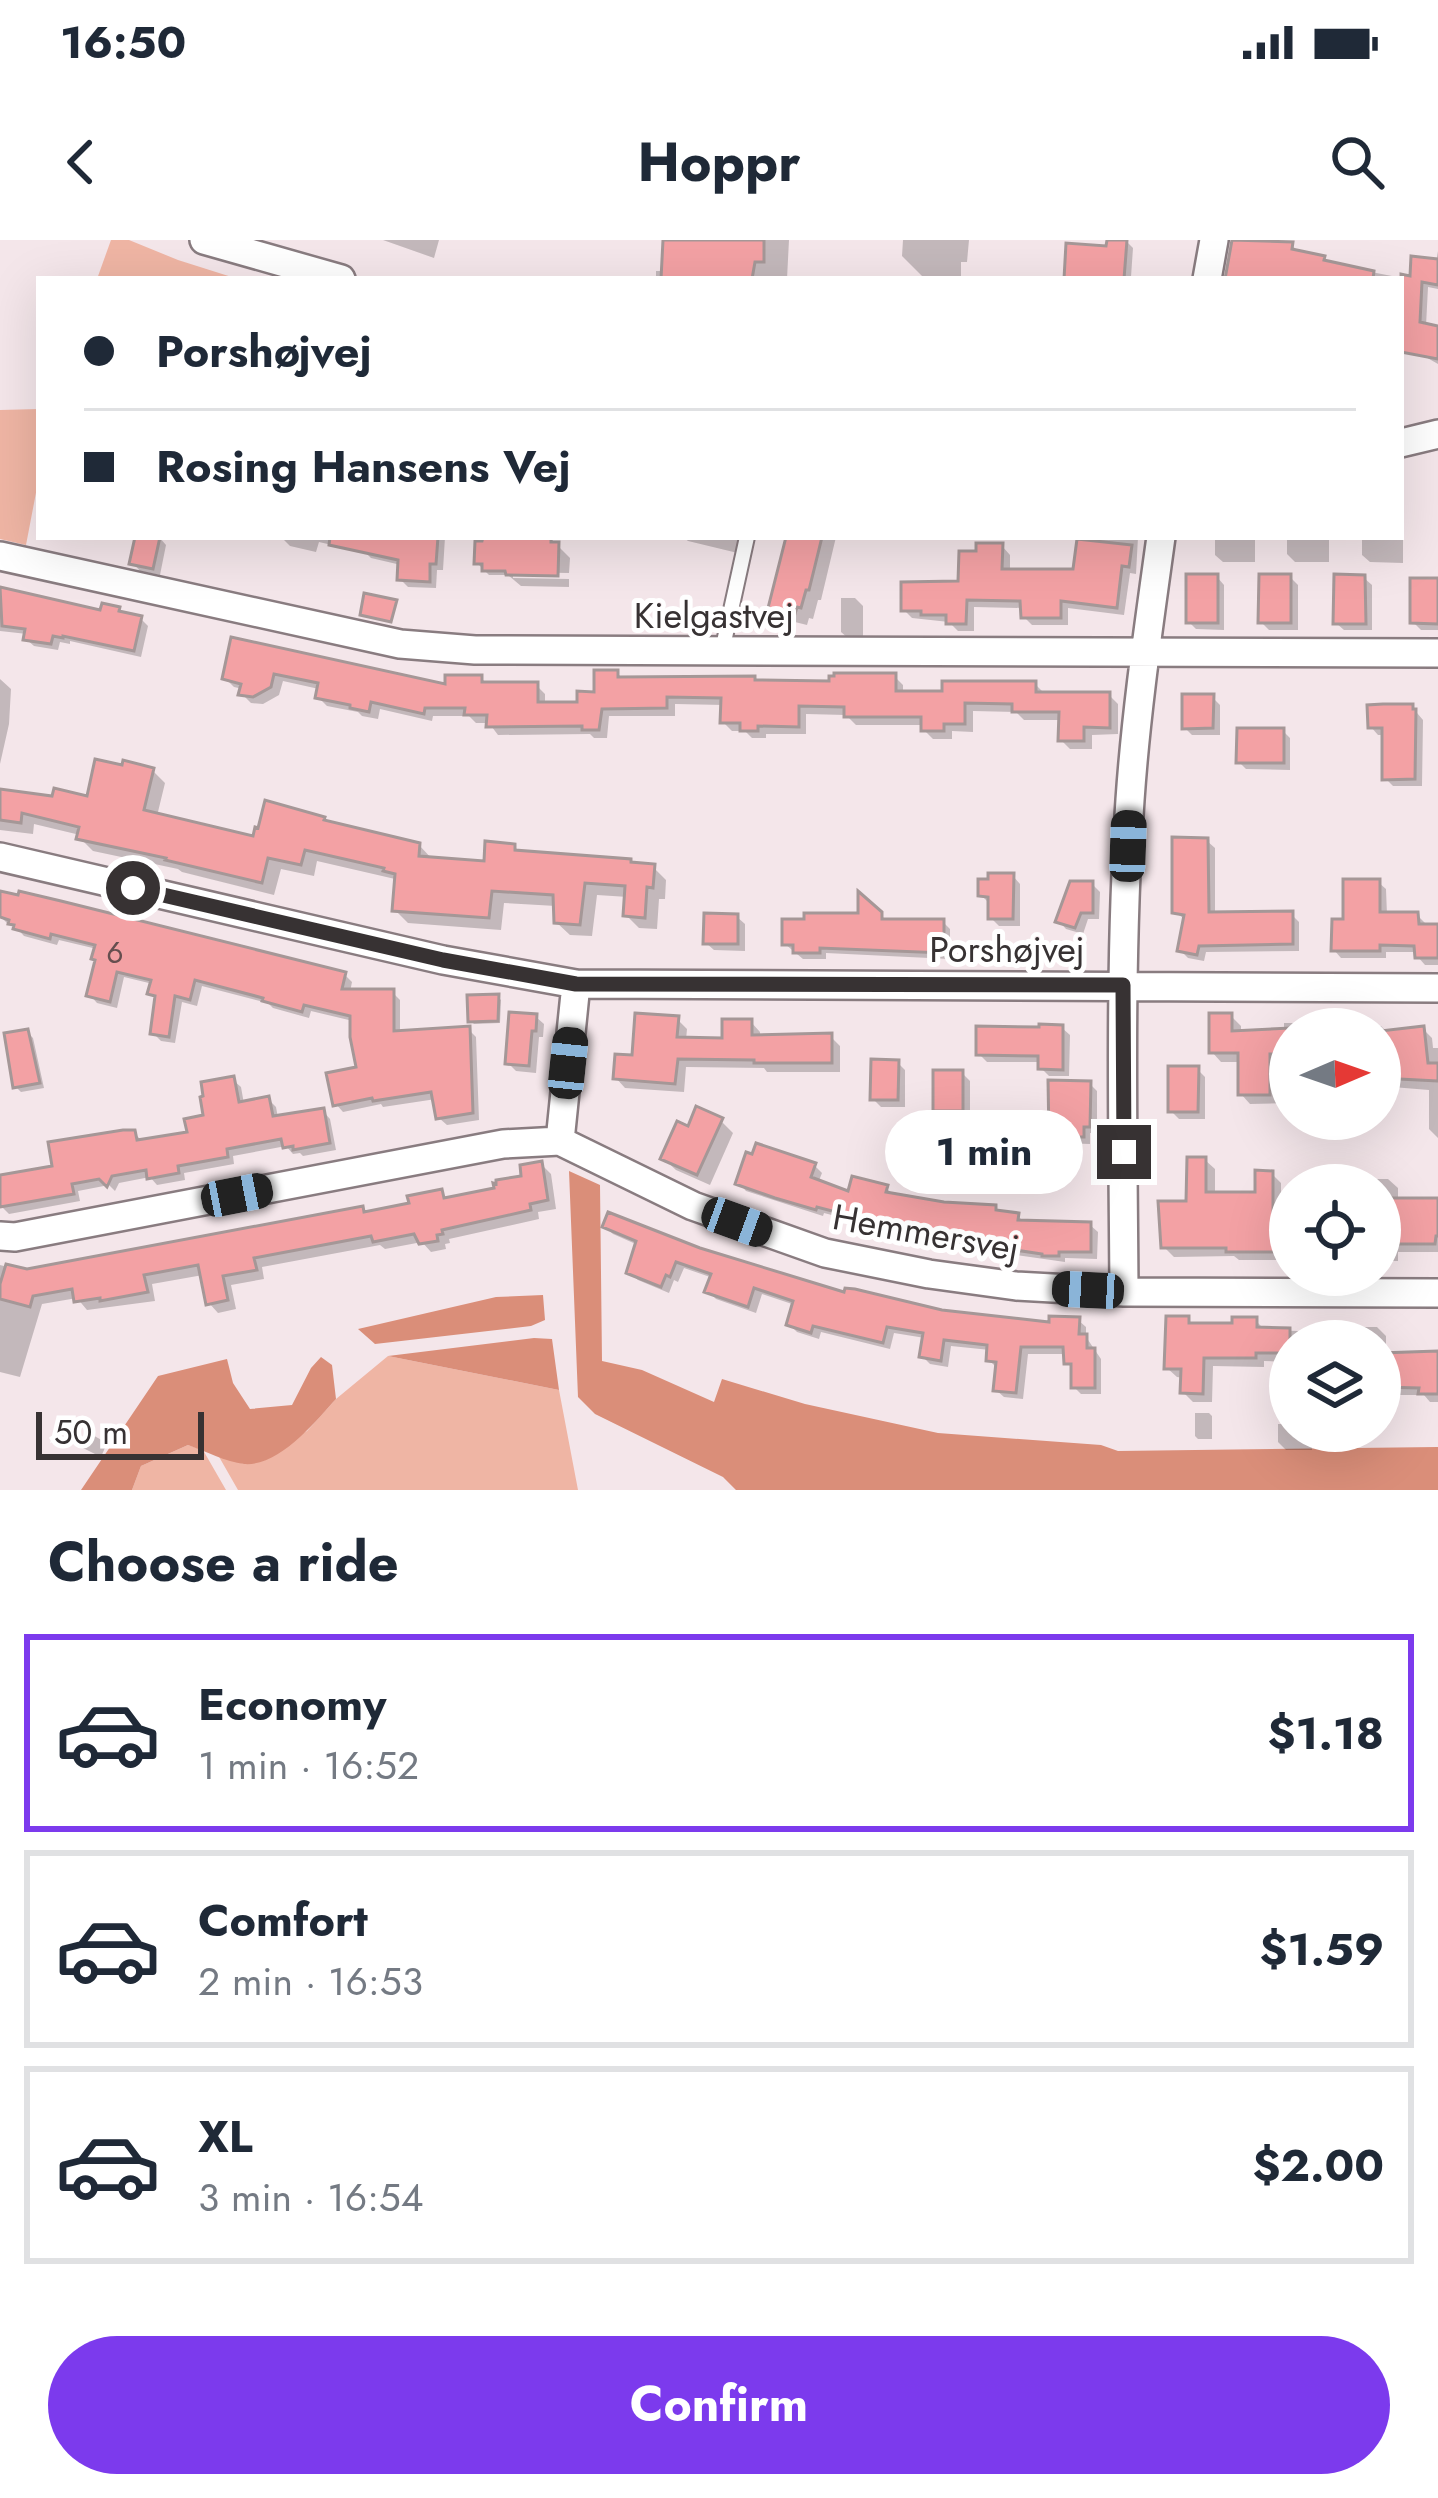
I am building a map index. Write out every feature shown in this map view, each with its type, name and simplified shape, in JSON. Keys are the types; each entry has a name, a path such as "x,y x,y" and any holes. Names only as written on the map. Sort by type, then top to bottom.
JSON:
{"street":[{"path":"205,240 331,276"},
{"path":"1208,276 1214,240"},
{"path":"1404,442 1438,434"},
{"path":"1124,1292 1123,985 1130,799 1161,540"},
{"name":"Kielgastvej","path":"0,556 400,644 475,650 1438,652"},
{"name":"Porshøjvej","path":"0,857 443,960 576,984 1438,988"},
{"path":"560,1141 576,984"},
{"name":"Hemmersvej","path":"0,1236 15,1237 503,1144 560,1141 693,1206 825,1253 929,1274 1016,1286 1124,1292 1438,1293"}],"lane":[{"path":"722,651 746,540"}],"shaded area":[{"path":"111,240 129,240 229,276 98,276"},
{"path":"36,409 36,493 26,545 0,539 0,410"},
{"path":"569,1171 600,1185 602,1361 642,1370 714,1402 722,1379 805,1404 938,1433 1101,1445 1118,1451 1401,1452 1401,1447 1438,1447 1438,1490 736,1490 723,1477 595,1414 578,1397"},
{"path":"543,1295 545,1320 531,1326 375,1344 358,1329 496,1297"},
{"path":"552,1339 559,1390 388,1356"},
{"path":"388,1356 559,1390 578,1490 238,1490 218,1455 244,1464 307,1431 336,1399"},
{"path":"321,1357 332,1365 336,1399 283,1451 244,1464 188,1445 141,1466 132,1490 81,1490 158,1376 227,1359 233,1383 250,1409 292,1405"},
{"path":"188,1445 203,1450 226,1490 132,1490 141,1466"}],"building":[{"path":"663,240 764,240 764,262 755,262 753,276 661,276"},
{"path":"1107,240 1127,240 1124,276 1064,276 1066,243 1106,246"},
{"path":"1232,240 1293,242 1292,249 1374,271 1373,276 1226,276"},
{"path":"1411,256 1438,259 1438,285 1422,282 1420,322 1438,326 1438,359 1404,353 1401,274 1410,276"},
{"path":"134,540 159,540 153,569 129,564"},
{"path":"330,540 438,540 430,582 397,580 398,560 329,545"},
{"path":"785,540 821,540 801,608 795,614 768,608"},
{"path":"1077,540 1132,545 1129,567 1122,566 1117,608 1061,601 1061,618 1021,618 1020,601 967,600 966,624 946,624 946,615 901,611 901,582 958,581 959,551 976,551 976,543 1003,543 1002,569 1073,569"},
{"path":"475,541 559,542 558,576 482,571 482,564 474,564"},
{"path":"1186,574 1218,574 1218,623 1186,623"},
{"path":"1259,574 1291,574 1291,623 1258,623"},
{"path":"1334,574 1365,575 1366,624 1333,624"},
{"path":"1410,578 1438,578 1438,624 1410,623"},
{"path":"0,587 100,610 102,603 142,616 134,651 63,636 53,636 51,644 23,640 25,629 2,626"},
{"path":"364,593 397,600 391,622 360,615"},
{"path":"231,637 445,684 445,675 482,675 482,682 538,682 538,702 577,702 577,691 594,692 594,670 618,670 618,677 829,681 834,673 896,673 896,691 942,691 942,681 1036,681 1036,692 1110,692 1110,728 1084,727 1084,741 1058,741 1059,712 1012,712 1012,704 965,703 965,724 944,724 944,731 921,731 921,717 844,717 844,707 799,706 799,727 758,726 758,731 740,731 740,723 720,723 721,698 667,697 667,708 602,709 599,730 486,727 487,715 464,715 465,708 425,708 424,714 371,702 369,712 350,708 315,698 318,683 274,674 271,687 253,697 238,695 241,684 222,679"},
{"path":"1182,694 1214,694 1213,728 1182,729"},
{"path":"1413,704 1415,779 1382,780 1382,728 1368,728 1367,705"},
{"path":"1237,728 1284,728 1284,763 1236,763"},
{"path":"95,759 154,768 144,810 253,836 265,800 420,843 419,856 484,861 485,841 515,844 515,850 655,864 653,888 647,887 645,918 623,916 625,886 585,883 580,925 554,923 553,895 492,891 489,918 392,911 395,874 384,868 305,850 301,865 268,858 262,883 76,839 79,827 22,813 21,823 0,820 0,789 52,796 54,788 87,796"},
{"path":"1172,837 1208,838 1209,912 1293,911 1293,944 1199,946 1197,955 1177,951 1184,915 1172,913"},
{"path":"988,873 1014,873 1013,919 988,919 988,897 978,896 978,879 988,879"},
{"path":"1343,879 1380,879 1380,912 1418,912 1419,924 1438,924 1438,958 1415,958 1414,946 1331,951 1332,919 1343,919"},
{"path":"1070,881 1093,881 1093,913 1081,913 1075,928 1055,922"},
{"path":"0,891 18,895 19,891 346,972 342,989 394,989 394,1031 470,1026 473,1113 436,1119 431,1092 333,1106 326,1073 356,1067 350,1016 304,1005 302,1012 195,980 190,1000 175,996 169,1037 150,1034 155,996 147,994 151,980 117,972 110,1002 86,996 95,945 13,929 9,920 0,917"},
{"path":"858,891 882,912 882,919 944,919 944,953 820,948 820,953 793,953 793,945 782,945 782,919 804,919 804,913 858,913"},
{"path":"704,913 738,914 738,944 703,944"},
{"path":"499,994 498,1021 468,1022 467,995"},
{"path":"509,1012 537,1014 529,1066 505,1064"},
{"path":"635,1013 679,1016 677,1037 722,1038 722,1019 752,1019 752,1035 832,1033 832,1063 678,1059 675,1084 613,1079 615,1054 632,1055"},
{"path":"1209,1013 1232,1013 1232,1031 1269,1029 1269,1095 1238,1095 1238,1053 1209,1053"},
{"path":"1063,1025 1063,1070 1038,1069 1038,1056 976,1055 976,1026"},
{"path":"1424,1026 1428,1063 1438,1063 1438,1081 1401,1079 1401,1029"},
{"path":"28,1029 40,1083 13,1088 4,1033"},
{"path":"871,1059 899,1060 898,1100 870,1100"},
{"path":"1168,1066 1199,1066 1198,1112 1168,1112"},
{"path":"933,1070 963,1070 963,1111 933,1111"},
{"path":"234,1076 239,1102 269,1096 273,1116 324,1108 330,1143 293,1150 293,1146 283,1148 281,1139 227,1149 228,1157 178,1166 179,1173 147,1179 146,1170 112,1176 107,1187 99,1179 72,1184 74,1194 0,1207 0,1175 52,1166 48,1142 123,1130 135,1130 137,1140 187,1132 184,1119 203,1115 201,1082"},
{"path":"1048,1080 1091,1081 1090,1127 1084,1127 1084,1137 1049,1137"},
{"path":"696,1106 723,1118 697,1175 660,1159 677,1121 688,1126"},
{"path":"756,1143 816,1163 811,1177 848,1191 852,1176 888,1185 886,1192 996,1205 996,1210 1019,1213 1018,1220 1091,1222 1091,1252 1042,1256 901,1233 901,1229 775,1198 735,1184 746,1152 752,1154"},
{"path":"1187,1157 1206,1157 1206,1192 1255,1192 1255,1170 1269,1171 1269,1252 1161,1248 1158,1201 1186,1201"},
{"path":"542,1161 548,1200 530,1204 531,1210 442,1230 438,1241 419,1244 414,1234 373,1242 371,1236 254,1258 257,1270 223,1276 228,1300 206,1305 198,1265 144,1275 148,1292 100,1301 74,1302 72,1289 33,1296 30,1307 0,1299 6,1264 27,1269 363,1206 364,1212 409,1203 407,1196 442,1189 444,1198 494,1188 496,1180 521,1176 520,1165"},
{"path":"1401,1198 1438,1198 1435,1244 1401,1244"},
{"path":"608,1212 700,1248 844,1292 855,1289 942,1310 1049,1322 1049,1316 1080,1317 1079,1334 1087,1334 1087,1348 1095,1348 1095,1388 1071,1388 1071,1364 1064,1364 1063,1347 1021,1347 1016,1393 993,1391 996,1362 986,1361 987,1345 944,1340 941,1361 919,1357 923,1333 887,1327 883,1343 813,1326 811,1333 786,1325 793,1301 754,1288 748,1307 704,1292 711,1274 676,1262 661,1287 626,1273 636,1241 602,1227"},
{"path":"1166,1316 1189,1316 1189,1323 1232,1323 1232,1317 1257,1317 1257,1327 1269,1327 1269,1353 1256,1353 1256,1358 1204,1358 1203,1394 1180,1393 1181,1369 1164,1369"},
{"path":"1438,1351 1438,1394 1401,1388 1401,1352"}],"route":[{"path":"133,888 443,960 576,984 1123,985 1124,1152"}]}
